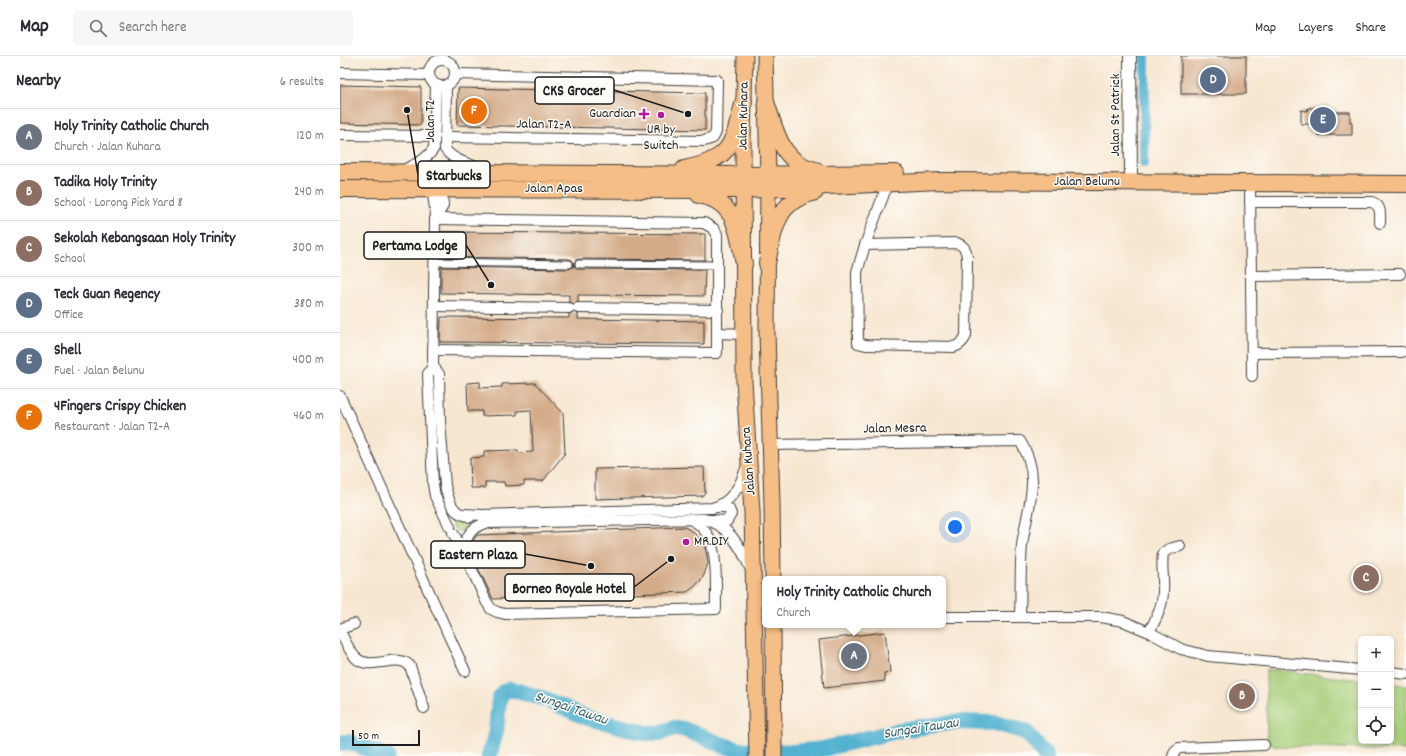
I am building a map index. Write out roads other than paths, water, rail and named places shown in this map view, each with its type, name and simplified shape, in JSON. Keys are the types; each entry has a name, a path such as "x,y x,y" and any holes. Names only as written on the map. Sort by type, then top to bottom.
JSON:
{"highway":[{"path":"657,182 718,158 727,150 733,140 744,102"},
{"path":"766,102 784,150 795,162 838,179"},
{"name":"Jalan Apas","path":"340,172 493,173 657,182 768,182"},
{"path":"379,172 397,178 433,180 440,185 442,189"},
{"name":"Jalan Belunu","path":"768,182 838,179 1131,173 1406,173"},
{"path":"767,263 777,222 783,210 793,200 838,179"},
{"name":"Jalan Belunu","path":"838,179 888,183 941,181 1406,184"},
{"path":"657,182 709,197 718,201 727,209 733,218 737,229 744,264"},
{"name":"Jalan Apas","path":"340,189 442,189 657,182"}],"main road":[{"name":"Jalan Kuhara","path":"745,56 743,183 744,380 752,512 757,756"},
{"name":"Jalan Kuhara","path":"765,56 768,182 767,365 773,576"},
{"path":"755,696 764,653 765,628"},
{"path":"773,628 774,756"}],"street":[{"name":"Jalan St Patrick","path":"1130,56 1131,173"},
{"path":"441,59 450,62 455,69 455,74 452,81 441,85 429,79 428,75 430,66 436,60 441,59"},
{"path":"340,73 428,75"},
{"name":"Jalan T2-A","path":"340,135 704,141 713,138 716,132 717,80 455,74"},
{"name":"Jalan T2","path":"441,85 440,137 445,149 448,154 454,158 493,173"},
{"name":"Jalan T2","path":"399,172 424,160 430,154 440,137"},
{"path":"865,245 956,243 963,246 966,250 967,256 966,336 959,345 954,347 866,345 858,343 857,272 865,245 888,183"},
{"path":"1250,183 1252,376"},
{"path":"424,189 431,193 434,198 436,217 433,366 428,374 433,484 436,496 451,530 465,554 486,602 491,609 505,614 716,609 714,551 710,539 704,529 697,522 690,519"},
{"path":"436,217 442,206 442,189"},
{"path":"1250,202 1372,202 1380,207 1380,223"},
{"path":"433,350 717,353 718,333 717,234 714,229 704,224 436,217"},
{"path":"434,262 569,264"},
{"path":"579,264 718,265"},
{"path":"1251,276 1400,274"},
{"path":"434,306 718,310"},
{"path":"718,333 744,334"},
{"path":"1252,353 1402,352"},
{"path":"433,366 439,374 440,421 445,486 452,506 470,518 473,524 470,534"},
{"path":"340,396 465,671"},
{"name":"Jalan Mesra","path":"770,446 1020,440 1026,449 1031,465 1032,482 1031,500 1022,546 1020,616"},
{"path":"713,508 723,504 733,494 744,475 748,457"},
{"path":"451,530 453,518 463,514 482,516 725,507 729,509 731,514 727,521 690,519 491,522 480,524 470,534 466,539 465,554"},
{"path":"709,520 723,528 735,541 745,556 753,576"},
{"path":"451,530 461,537 470,534"},
{"path":"1149,632 1159,613 1162,603 1164,591 1163,553 1169,549 1180,546"},
{"path":"946,617 1101,617 1123,622 1149,632 1181,649 1208,656 1358,670"},
{"path":"340,629 354,624"},
{"path":"340,632 355,658 361,662 407,662 410,666 424,708"},
{"path":"1394,672 1406,674"},
{"path":"1173,756 1175,751 1180,748 1220,751 1264,745"}],"waterway":[{"path":"1144,163 1145,56"},
{"name":"Sungai Tawau","path":"489,756 496,732 499,699 503,692 510,689 545,699 585,717 646,733 660,733 674,728 683,729 739,750 795,752 823,749 901,730 957,722 995,723 1026,732 1046,756"},
{"name":"Sungai Tawau","path":"340,743 349,742 387,756"}],"place":[{"name":"Teck Guan Regency","path":"1213,80"},
{"name":"Starbucks","path":"407,110"},
{"name":"4Fingers Crispy Chicken","path":"474,111"},
{"name":"Guardian","path":"644,114"},
{"name":"CKS Grocer","path":"688,114"},
{"name":"UR by Switch","path":"661,115"},
{"name":"Shell","path":"1323,120"},
{"name":"Pertama Lodge","path":"491,285"},
{"name":"MR.DIY","path":"686,542"},
{"name":"Borneo Royale Hotel","path":"671,559"},
{"name":"Eastern Plaza","path":"591,566"},
{"name":"Sekolah Kebangsaan Holy Trinity","path":"1366,578"},
{"name":"Holy Trinity Catholic Church","path":"854,656"},
{"name":"Tadika Holy Trinity","path":"1242,696"}]}
